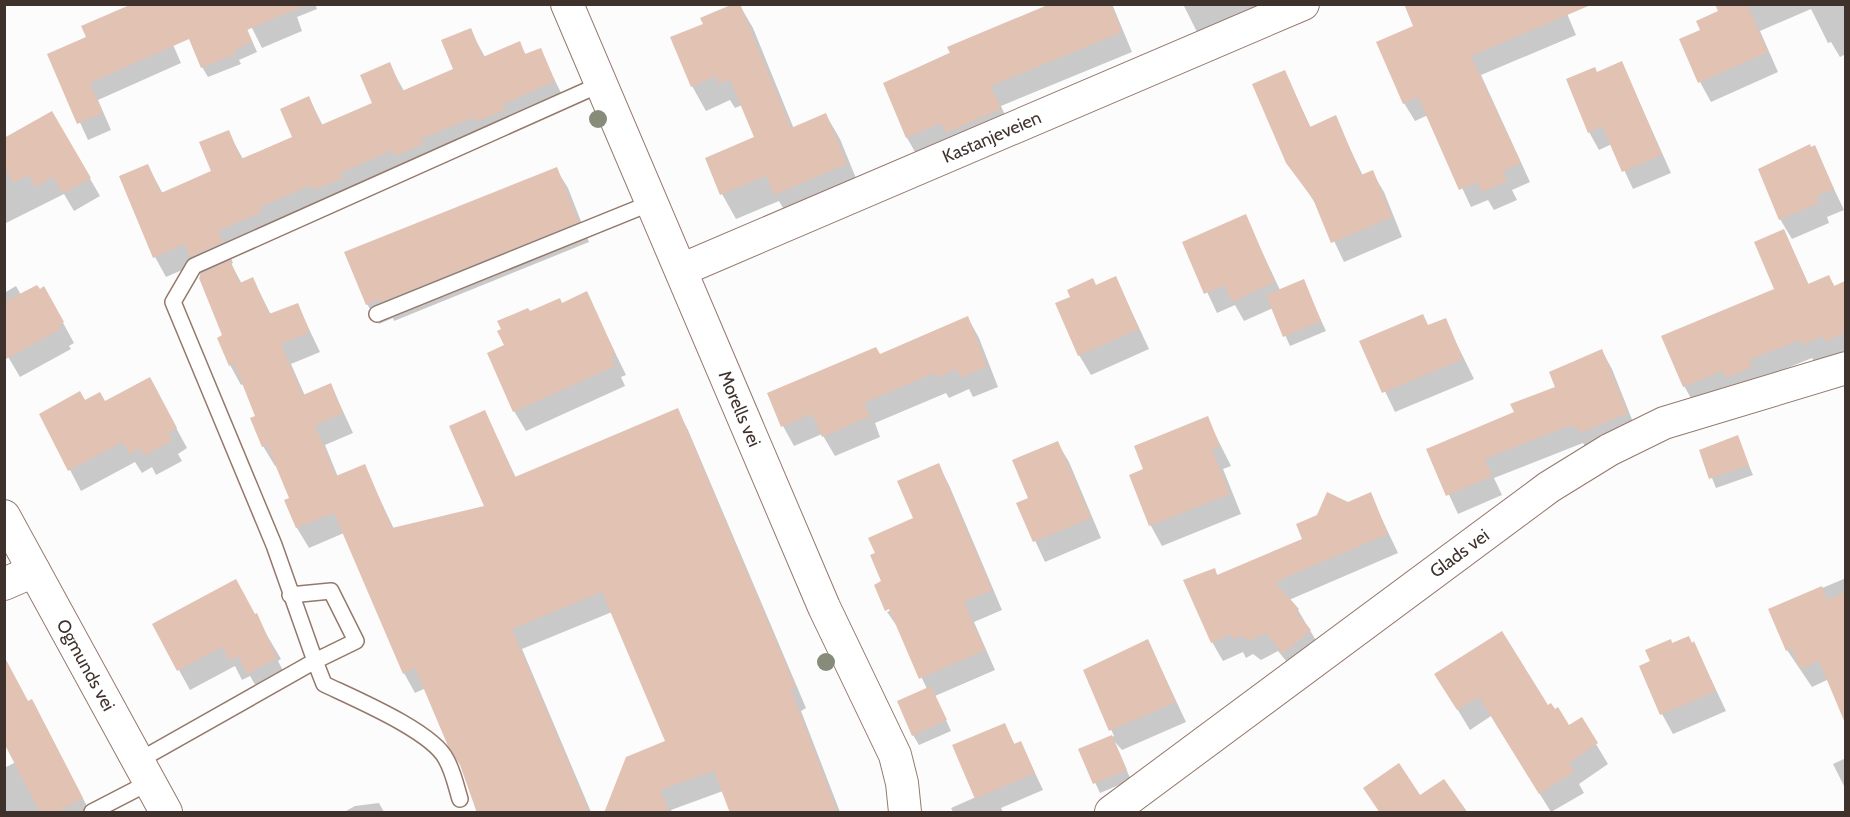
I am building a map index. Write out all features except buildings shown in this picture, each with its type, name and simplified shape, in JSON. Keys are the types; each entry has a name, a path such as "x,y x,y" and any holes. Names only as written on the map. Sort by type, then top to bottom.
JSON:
{"street":[{"name":"Morells vei","path":"567,4 824,607 895,755 902,783 905,813"},
{"name":"Kastanjeveien","path":"681,270 1303,4"},
{"name":"Glads vei","path":"1111,813 1549,487 1609,450 1664,423 1845,368"},
{"name":"Ogmunds vei","path":"4,516 166,813"},
{"path":"4,584 34,571"}],"lane":[{"path":"460,799 446,757 431,743 391,717 324,684 290,595 274,545 173,302 194,266 602,84"},
{"path":"377,314 651,203"},
{"path":"92,813 144,772 315,661 356,641 331,591 290,595"}]}
